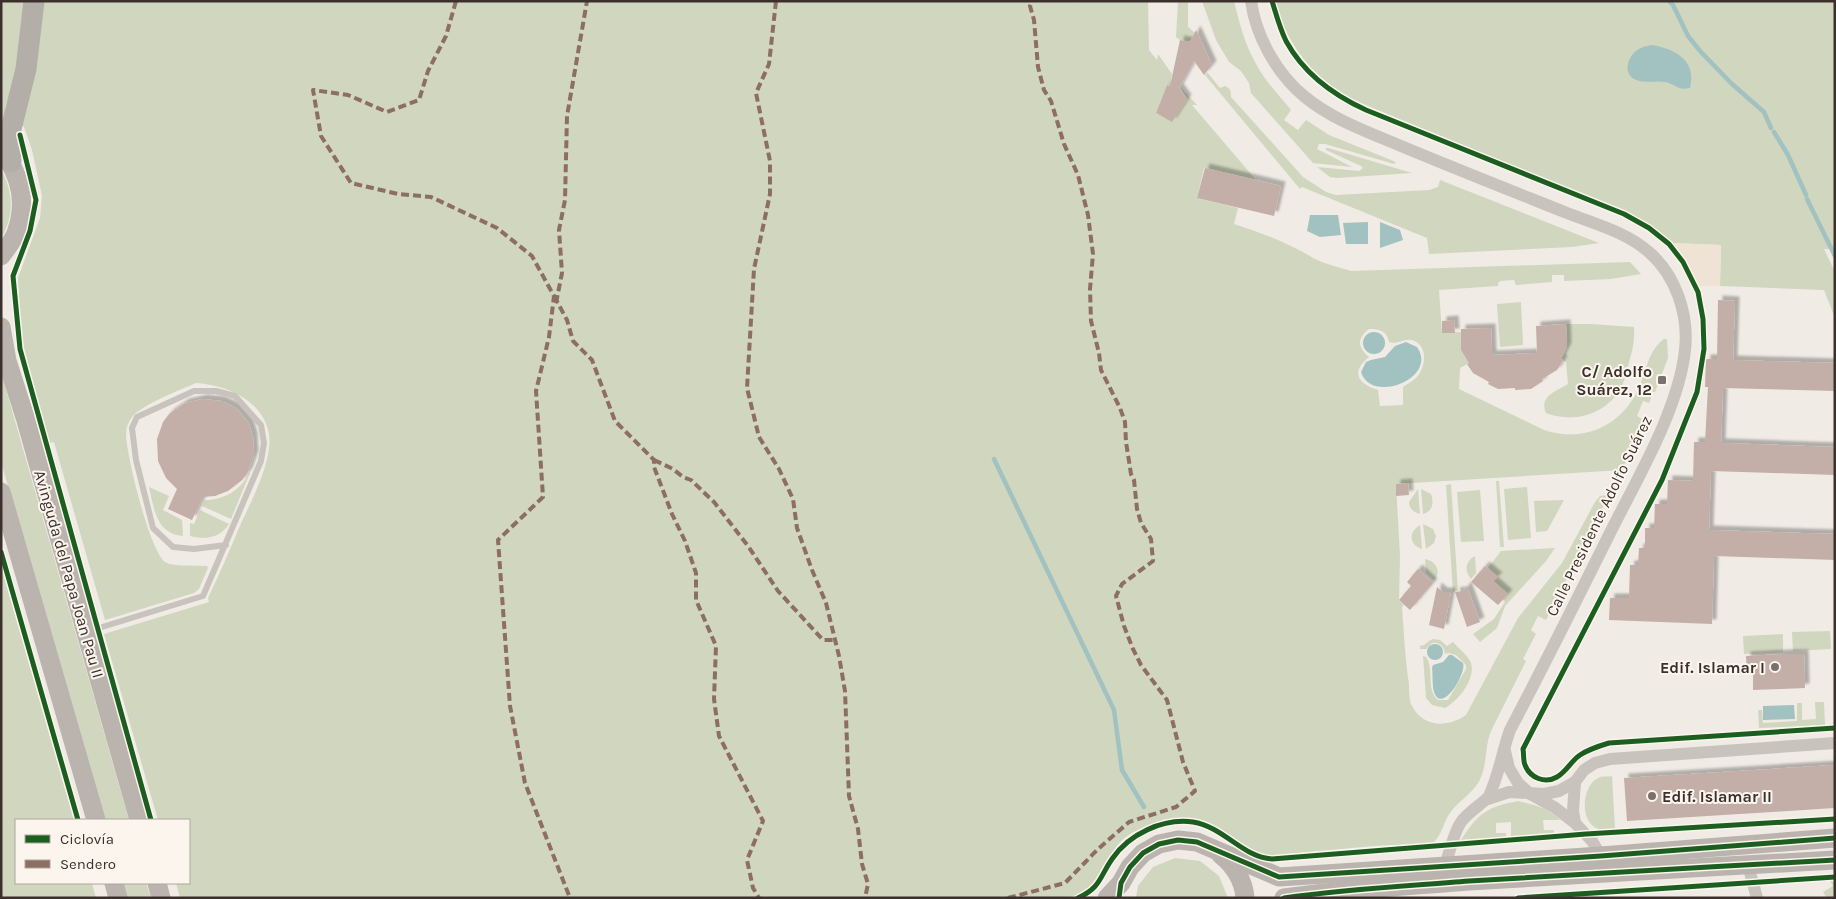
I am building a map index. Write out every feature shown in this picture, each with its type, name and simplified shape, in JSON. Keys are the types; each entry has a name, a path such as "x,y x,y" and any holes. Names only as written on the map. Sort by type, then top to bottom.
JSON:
{"highway":[{"path":"6,156 26,69 34,1"}],"main road":[{"path":"1,256 16,235 22,211 21,186 6,156"},
{"name":"Avinguda del Papa Joan Pau II","path":"1,327 7,361 25,418 139,819"},
{"path":"1,492 96,819"},
{"path":"1107,898 1120,891 1130,867 1143,853 1159,844 1178,840 1197,842 1279,877 1601,856 1835,838"},
{"path":"1214,849 1228,861 1239,876 1245,898"},
{"path":"1284,898 1316,893 1418,891 1619,871 1835,860"},
{"path":"114,884 118,898"},
{"path":"157,884 161,898"}],"street":[{"name":"Calle Presidente Adolfo Suárez","path":"1251,1 1260,36 1274,62 1304,96 1326,112 1444,164 1622,234 1651,253 1670,279 1682,304 1686,332 1685,352 1682,369 1663,426 1504,746 1498,773 1488,798"},
{"path":"1445,865 1460,823 1472,809 1488,798 1509,792 1544,794 1559,791 1575,782 1584,770 1596,763 1624,757 1835,743"},
{"path":"1504,746 1509,768 1518,782 1530,794 1575,823 1592,841 1601,856"},
{"path":"1575,782 1573,811 1575,823"},
{"path":"1748,865 1757,898"}],"lane":[{"path":"85,631 203,596 226,544 261,462 264,443 261,426 235,396 216,391 194,391 137,417 132,428 136,460 153,528 173,547 194,549 226,544"}],"green space":[{"path":"1,1 28,1 15,83 6,104 4,122 1,122"},
{"path":"42,1 1077,1 1078,3 1079,1 1148,1 1149,50 1157,60 1158,54 1172,74 1170,86 1167,85 1156,113 1172,121 1187,99 1180,87 1197,105 1192,105 1256,180 1204,168 1197,198 1238,208 1234,224 1275,239 1322,262 1351,271 1630,262 1641,274 1611,279 1564,281 1564,275 1552,275 1552,282 1516,285 1514,280 1500,281 1498,286 1439,290 1442,333 1461,332 1461,344 1469,363 1460,368 1459,389 1544,430 1558,434 1586,433 1598,429 1621,414 1638,390 1654,349 1664,339 1667,339 1668,358 1649,403 1643,401 1637,416 1642,419 1635,438 1637,439 1622,470 1396,484 1400,556 1399,600 1404,605 1402,607 1410,699 1416,712 1422,718 1443,724 1466,715 1518,618 1562,563 1595,502 1600,496 1609,495 1546,620 1538,616 1531,630 1536,634 1523,659 1526,661 1491,731 1483,772 1478,783 1448,816 1433,843 1374,846 1265,856 1246,848 1215,826 1186,820 1166,821 1145,827 1127,836 1116,847 1098,880 1089,889 1067,898 180,898 176,884 190,884 190,819 158,819 104,634 209,602 208,598 264,469 268,457 269,434 265,422 251,403 231,391 208,384 196,383 181,389 144,407 132,417 126,432 130,462 146,522 159,554 168,564 207,566 208,568 199,589 194,593 105,620 54,442 49,443 21,336 18,278 40,218 42,196 32,150 24,127 18,123","holes":["1369,329 1380,330 1385,333 1389,342 1395,343 1412,340 1421,347 1423,352 1424,363 1422,369 1415,379 1403,387 1403,405 1380,406 1378,390 1365,384 1359,377 1358,372 1363,362 1369,357 1362,350 1360,343 1362,336"]},
{"path":"1178,1 1188,1 1188,27 1195,33 1190,42 1176,37"},
{"path":"1202,1 1234,1 1250,53 1266,80 1291,110 1284,120 1298,130 1306,120 1329,135 1396,162 1394,164 1325,144 1319,144 1317,149 1352,167 1313,163 1251,93 1249,83 1241,71 1229,62 1216,40"},
{"path":"1275,1 1835,1 1835,249 1824,249 1835,272 1835,318 1824,290 1720,286 1721,245 1672,243 1653,227 1625,213 1351,99 1313,70 1303,58 1286,31"},
{"path":"1207,72 1220,88 1225,86 1230,89 1231,97 1303,177 1326,192 1336,195 1429,190 1438,187 1440,180 1599,243 1572,247 1429,254 1427,238 1302,187 1300,189 1205,75"},
{"path":"1326,148 1412,173 1330,177 1317,167 1359,171 1363,168 1326,150"},
{"path":"1,169 8,186 11,204 9,221 1,238"},
{"path":"1521,302 1523,345 1500,347 1497,304"},
{"path":"1566,324 1634,327 1632,351 1625,379 1619,391 1612,400 1596,412 1576,417 1556,416 1546,413 1544,407 1546,398 1568,384 1566,362 1561,359 1566,342"},
{"path":"1,372 129,819 104,819 1,462"},
{"path":"249,473 231,519 202,506 205,500 225,496 237,489"},
{"path":"1496,481 1499,481 1504,547 1500,547"},
{"path":"1451,484 1458,591 1453,592 1446,485"},
{"path":"149,487 169,496 163,510 182,520 183,536 174,534 162,525 155,511"},
{"path":"1527,487 1531,538 1508,540 1504,489"},
{"path":"1418,489 1420,514 1412,510 1409,502"},
{"path":"1421,489 1431,494 1432,500 1431,509 1423,514"},
{"path":"1480,490 1484,541 1461,542 1457,492"},
{"path":"1564,500 1547,531 1536,532 1534,501"},
{"path":"200,510 229,524 225,529 212,537 190,536 190,523 194,524"},
{"path":"1423,524 1433,529 1436,536 1434,543 1426,549"},
{"path":"1420,525 1422,549 1412,541 1413,531"},
{"path":"1555,548 1546,561 1505,606 1497,628 1480,642 1473,634 1494,619 1505,602 1503,599 1507,594 1493,581 1497,577 1488,568 1501,551"},
{"path":"1475,556 1476,573 1471,579 1467,572 1467,564"},
{"path":"1425,559 1437,567 1438,574 1434,580 1426,573"},
{"path":"1,566 74,819 15,819 15,884 92,884 96,898 1,898"},
{"path":"1830,631 1831,649 1793,651 1792,632"},
{"path":"1783,634 1783,652 1744,654 1743,636"},
{"path":"1433,639 1440,640 1447,646 1453,642 1471,663 1471,676 1465,689 1445,708 1432,705 1426,698 1423,656 1429,662 1432,690 1438,700 1448,700 1466,669 1466,665 1456,655 1445,654 1443,647 1437,643 1432,643 1426,649 1420,649 1420,646"},
{"path":"1815,702 1824,702 1825,725 1759,728 1758,710 1762,710 1763,723 1797,721 1797,703 1802,703 1802,720 1816,719"},
{"path":"1612,776 1615,829 1598,829 1591,824 1587,817 1585,810 1586,794 1594,781 1600,777"},
{"path":"1518,801 1540,807 1551,812 1560,820 1543,820 1544,830 1554,830 1554,835 1511,837 1511,822 1496,823 1496,833 1506,833 1506,837 1461,840 1478,817 1498,806"},
{"path":"1175,858 1200,861 1219,876 1228,898 1136,898 1138,886 1153,867"},
{"path":"1830,881 1835,881 1835,898 1827,898 1823,892 1833,886"},
{"path":"122,884 146,884 151,898 126,898"}],"shaded area":[{"path":"1672,243 1721,245 1720,286 1699,286 1686,260"}],"water":[{"path":"1652,45 1669,50 1683,58 1690,70 1690,88 1679,88 1665,82 1641,81 1630,76 1628,62 1633,53"},
{"path":"1310,215 1338,215 1341,235 1320,237 1307,231"},
{"path":"1368,222 1368,244 1346,244 1343,223"},
{"path":"1380,222 1400,230 1403,240 1380,248"},
{"path":"1374,332 1382,335 1385,343 1382,351 1374,354 1366,351 1363,343 1366,335"},
{"path":"1406,342 1417,347 1421,358 1419,369 1412,377 1401,384 1389,387 1377,386 1367,382 1361,372 1366,362 1385,357 1395,346"},
{"path":"1435,644 1443,652 1435,660 1427,652"},
{"path":"1449,655 1463,663 1463,668 1458,683 1448,696 1442,699 1438,698 1433,689 1432,668 1433,665 1443,662"},
{"path":"1794,705 1795,719 1763,720 1763,706"}],"building":[{"path":"1196,30 1212,65 1204,75 1194,61 1179,88 1187,99 1172,122 1156,113 1167,85 1170,86 1180,40 1190,42"},
{"path":"1205,168 1281,186 1274,216 1197,198"},
{"path":"1718,300 1735,301 1733,360 1835,363 1835,391 1723,388 1721,443 1835,447 1835,475 1711,471 1709,530 1835,534 1835,560 1714,556 1712,624 1609,620 1610,598 1629,598 1630,565 1638,565 1639,548 1645,548 1645,528 1654,528 1655,504 1667,504 1668,480 1693,481 1694,442 1705,442 1708,387 1705,387 1706,359 1717,359"},
{"path":"1454,320 1455,333 1442,333 1442,321"},
{"path":"1566,324 1567,347 1561,359 1563,360 1557,370 1542,379 1543,381 1531,389 1498,389 1488,384 1489,382 1473,373 1461,350 1461,329 1491,328 1492,355 1537,353 1536,326"},
{"path":"203,399 221,401 236,408 249,424 253,437 254,455 248,472 242,480 228,491 215,496 203,497 192,520 168,509 177,489 166,478 158,461 157,439 163,422 170,413 185,403"},
{"path":"1408,483 1409,495 1396,496 1396,484"},
{"path":"1485,566 1498,577 1493,581 1508,594 1498,605 1471,582"},
{"path":"1418,569 1433,583 1410,610 1399,600 1411,586 1407,582"},
{"path":"1467,586 1480,622 1467,627 1455,592 1463,591"},
{"path":"1437,587 1443,592 1451,592 1444,629 1429,625"},
{"name":"Edif. Islamar I","path":"1804,654 1805,688 1753,690 1753,674 1747,674 1746,656"},
{"path":"1835,765 1835,808 1627,821 1624,778"}],"waterway":[{"path":"1669,1 1673,5 1688,36 1700,51 1732,84 1764,112 1771,128"},
{"path":"1774,132 1788,155 1806,195"},
{"path":"1807,199 1835,256"},
{"path":"994,459 1114,710 1122,770 1144,807"}],"marked path":[{"path":"456,1 446,36 428,71 419,100 387,112 348,95 313,90 321,136 351,183 398,194 431,197 497,228 532,256 554,296 549,337 536,391 543,497 498,540 510,706 525,783 570,898"},
{"path":"556,303 562,273 559,230 565,200 567,116 587,1"},
{"path":"776,1 769,64 756,93 770,161 770,194 754,269 747,388 759,437 779,469 793,499 797,528 826,603 839,656 845,691 849,796 858,829 862,864 868,884 865,898"},
{"path":"1008,898 1065,883 1098,849 1129,822 1176,807 1195,791 1183,762 1167,700 1141,665 1133,649 1124,626 1116,596 1122,584 1153,561 1151,539 1141,523 1137,509 1134,480 1131,474 1126,442 1125,422 1101,370 1091,321 1090,289 1093,254 1088,215 1078,175 1064,144 1051,101 1044,90 1038,67 1034,20 1030,6 1032,1"},
{"path":"554,296 567,320 573,341 592,360 615,421 654,460 654,467 672,514 685,541 696,573 696,600 716,646 714,699 719,736 763,821 747,860 753,888 759,898"},
{"path":"654,460 691,480 714,502 748,546 778,591 823,640 835,640"}],"cycle path":[{"path":"1272,1 1282,32 1293,53 1301,64 1320,82 1342,98 1366,110 1624,214 1649,228 1669,244 1683,262 1698,292 1703,319 1704,349 1697,392 1662,480 1523,749 1527,770 1538,779 1552,779 1560,775 1580,755 1590,749 1609,743 1835,728"},
{"path":"20,135 36,200 30,231 13,276 20,349 151,819"},
{"path":"1,552 78,819"},
{"path":"1078,898 1095,886 1119,850 1137,835 1159,825 1182,821 1204,825 1251,853 1272,859 1586,834 1835,819"},
{"path":"1119,898 1121,883 1130,867 1143,853 1159,844 1178,840 1197,842 1279,877 1601,856 1835,838"},
{"path":"1284,898 1353,890 1469,881 1835,860"},
{"path":"1518,898 1835,877"}],"place":[{"name":"C/ Adolfo Suárez, 12","path":"1662,380"},
{"name":"Edif. Islamar I","path":"1775,667"},
{"name":"Edif. Islamar II","path":"1652,796"}]}
